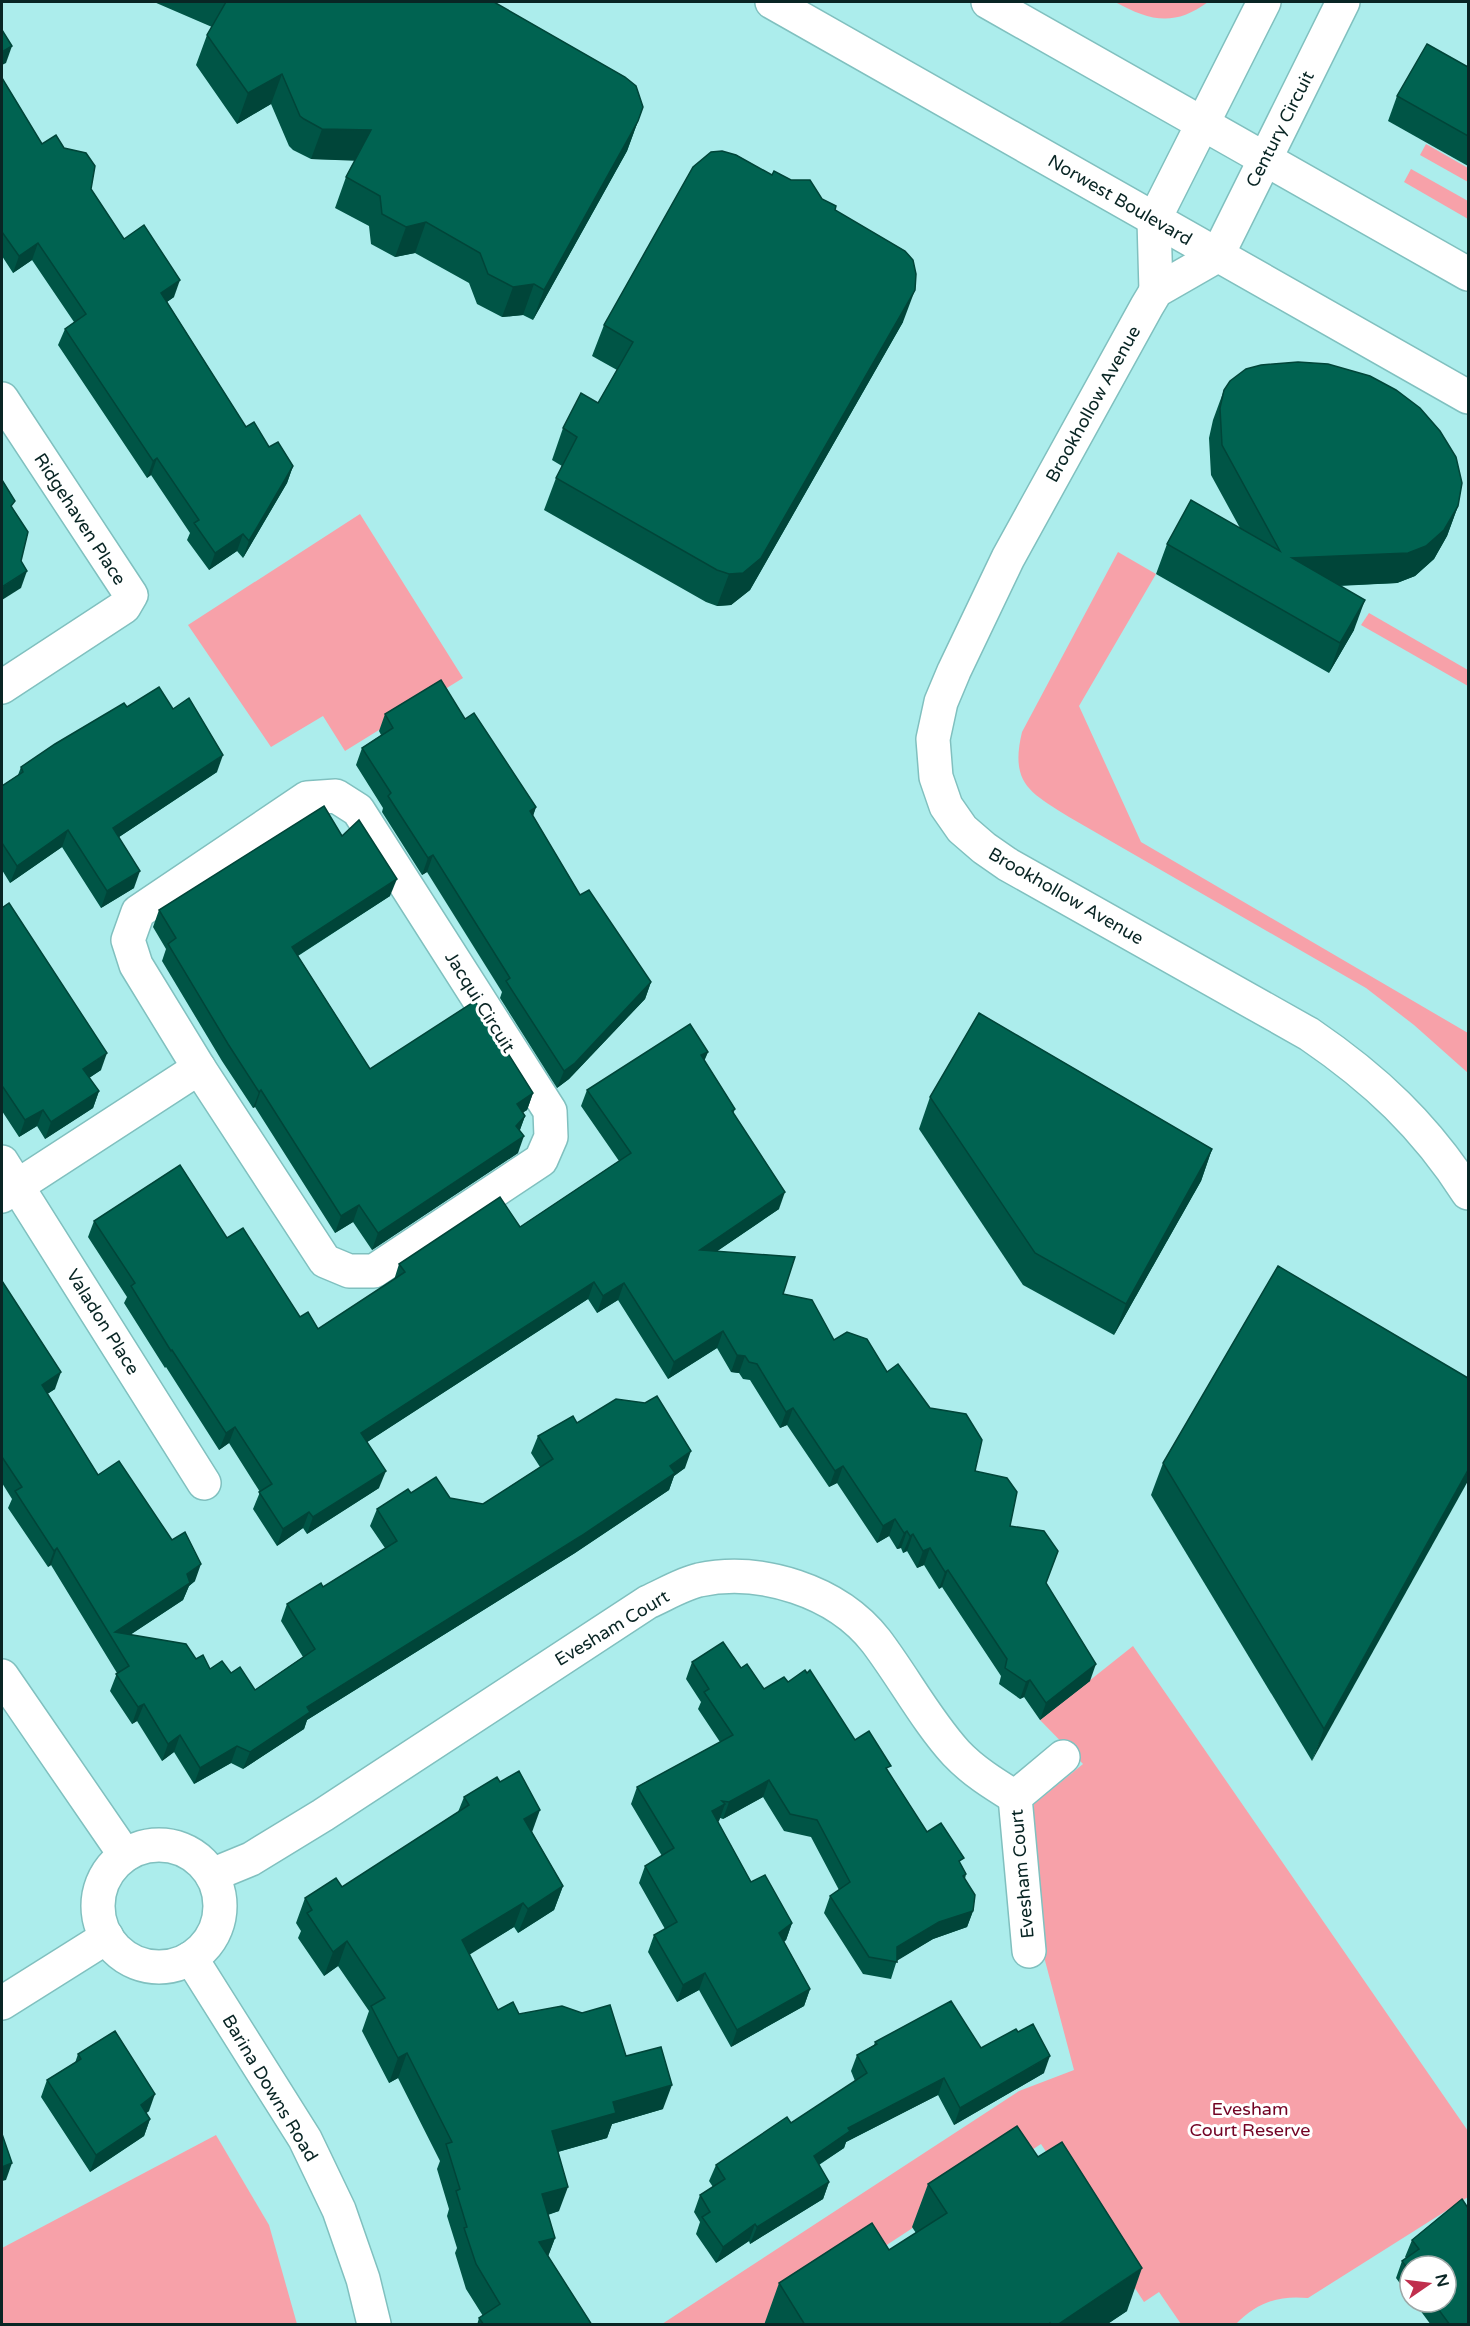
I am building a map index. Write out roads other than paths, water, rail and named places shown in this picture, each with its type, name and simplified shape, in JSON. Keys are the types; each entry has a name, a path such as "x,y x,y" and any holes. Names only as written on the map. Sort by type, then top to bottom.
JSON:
{"street":[{"name":"Norwest Boulevard","path":"772,2 1468,397"},
{"path":"988,2 1468,274"},
{"path":"1217,256 1156,291 1154,220 1264,2"},
{"name":"Century Circuit","path":"1217,256 1343,2"},
{"name":"Brookhollow Avenue","path":"1156,291 1008,558 954,672 941,702 933,739 936,777 943,796 962,829 1007,864 1309,1034 1352,1063 1393,1099 1432,1141 1468,1193"},
{"name":"Ridgehaven Place","path":"2,399 130,595 124,607 2,687"},
{"name":"Jacqui Circuit","path":"336,795 358,810 550,1111 551,1137 541,1160 374,1271 349,1271 325,1261 199,1068 136,965 128,940 138,912 307,798 336,795"},
{"path":"7,1181 199,1068"},
{"name":"Valadon Place","path":"7,1181 204,1483"},
{"name":"Evesham Court","path":"212,1875 251,1858 323,1815 648,1602 697,1581 736,1576 773,1581 815,1594 849,1614 875,1639 957,1754 984,1778 1015,1797"},
{"path":"2,1676 124,1855"},
{"name":"Evesham Court","path":"1015,1797 1064,1757"},
{"name":"Evesham Court","path":"1015,1797 1029,1952"},
{"path":"163,1845 182,1849 199,1860 212,1875 218,1893 220,1912 215,1930 205,1946 191,1958 173,1965 154,1966 136,1962 120,1952 107,1937 100,1920 98,1902 106,1876 124,1855 142,1847 163,1845"},
{"path":"2,2003 107,1937"},
{"name":"Barina Downs Road","path":"191,1958 305,2139 339,2210 363,2279 374,2325"}],"park label":[{"name":"Evesham Court Reserve","path":"1250,2119"}]}
